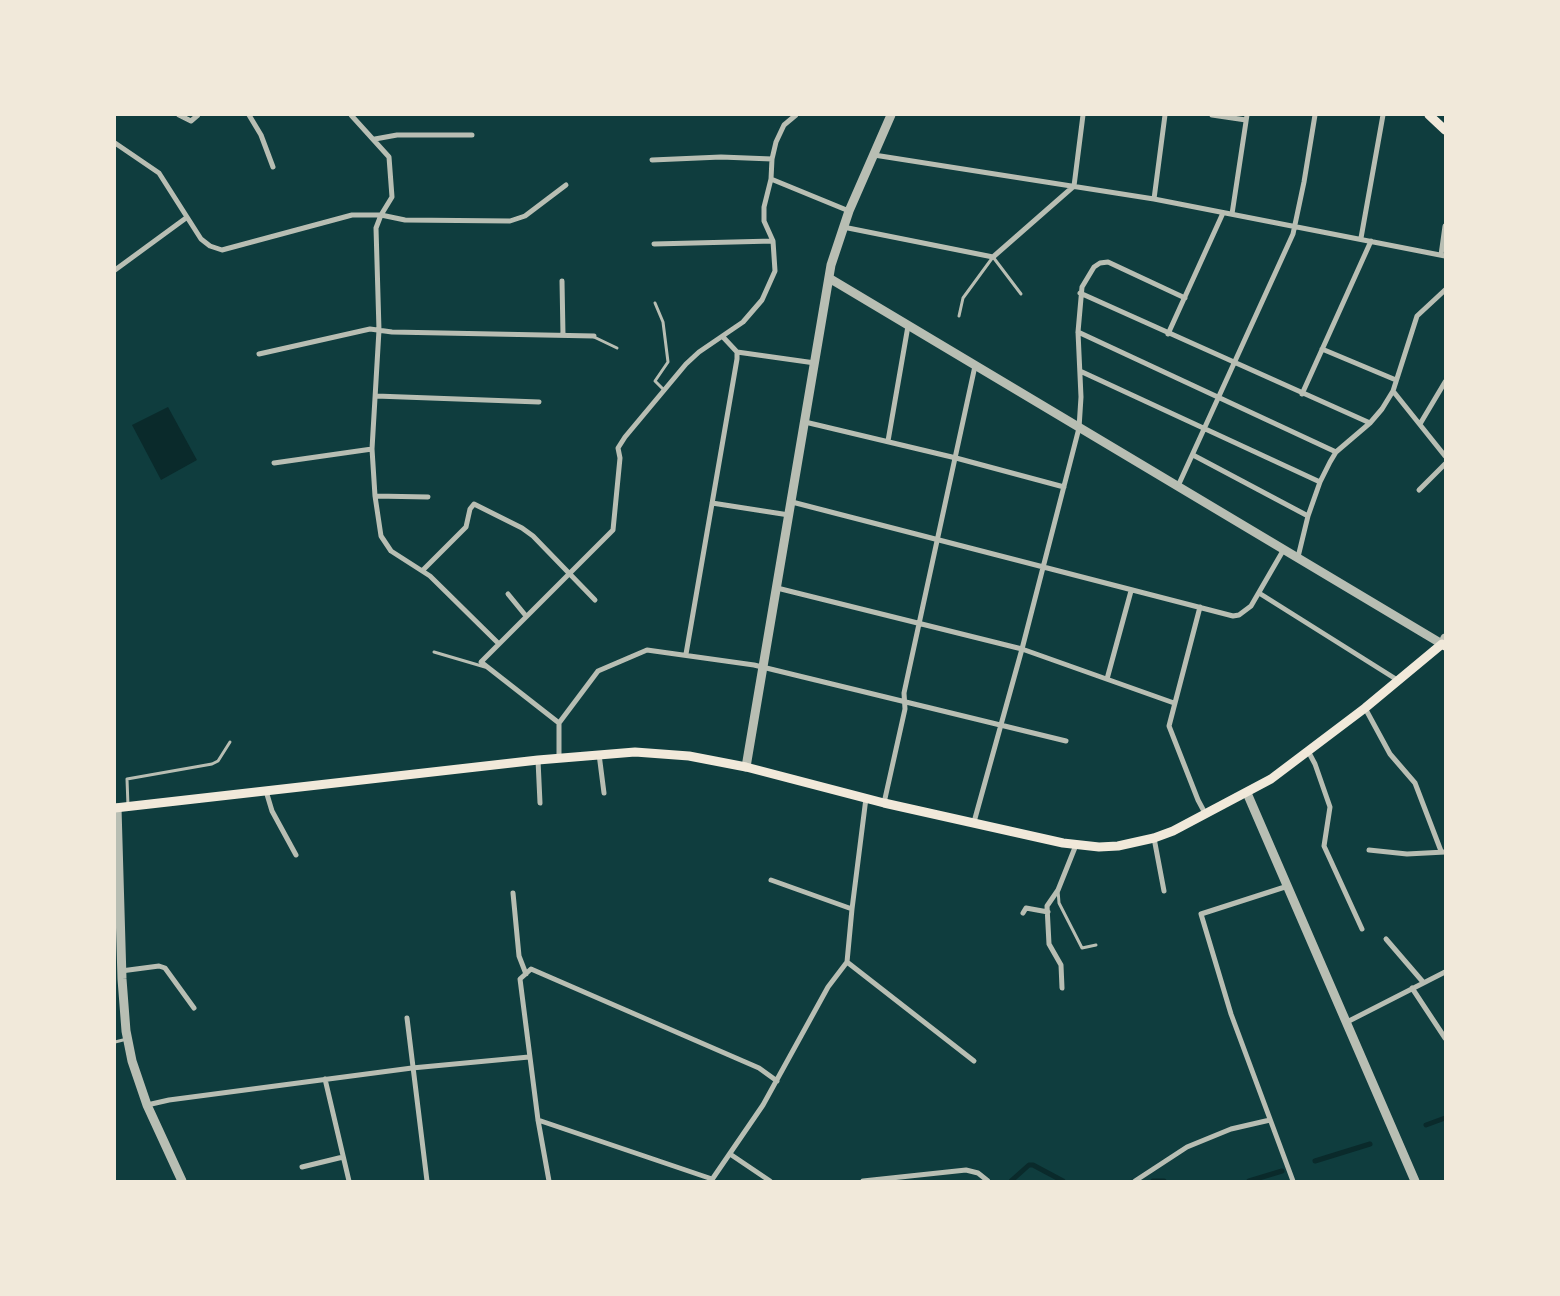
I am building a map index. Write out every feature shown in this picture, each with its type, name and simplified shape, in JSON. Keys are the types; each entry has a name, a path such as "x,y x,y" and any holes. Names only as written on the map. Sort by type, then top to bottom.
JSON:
{"main road":[{"path":"1429,115 1445,130"},
{"path":"116,808 538,760 599,754 659,753 746,767 866,798 1076,845 1099,848 1118,846 1154,838 1206,815 1271,779 1366,708 1444,642"}],"street":[{"path":"179,115 191,120 198,115"},
{"path":"249,115 261,135 273,167"},
{"path":"351,115 375,139 389,157 392,197 381,214 376,228 379,330 372,449 375,496 381,536 391,551 423,570 498,643"},
{"path":"559,724 481,662 613,530 620,458 618,448 664,390 699,352 723,337 755,310 769,288 775,270 773,241 764,221 764,207 776,142 784,125 796,115"},
{"path":"746,767 790,515 828,278 849,211 891,115"},
{"path":"843,227 993,257 1074,186 1083,115"},
{"path":"1154,199 1166,115"},
{"path":"1212,115 1246,117 1232,214"},
{"path":"1178,486 1206,428 1295,226 1315,115"},
{"path":"1361,238 1383,115"},
{"path":"375,139 396,135 472,135"},
{"path":"115,143 159,173 201,239 210,246 222,250 345,216 381,214 405,220 510,221 525,216 566,186"},
{"path":"874,155 1154,199 1443,255 1445,226"},
{"path":"652,160 720,157 772,159"},
{"path":"770,179 849,211"},
{"path":"1168,334 1223,213"},
{"path":"115,270 186,218"},
{"path":"654,244 773,241"},
{"path":"1302,394 1371,241"},
{"path":"974,822 1044,568 1079,428 1080,371 1078,332 1080,293 1094,267 1100,263 1108,262 1185,298"},
{"path":"828,278 1444,642"},
{"path":"562,281 563,335"},
{"path":"1298,557 1308,516 1320,482 1336,452 1370,423 1393,391 1417,316 1445,290"},
{"path":"1080,293 1234,364 1370,423"},
{"path":"888,442 908,326"},
{"path":"259,354 370,329 594,336"},
{"path":"1078,332 1336,452"},
{"path":"723,337 737,352 815,363"},
{"path":"1322,349 1396,380"},
{"path":"686,654 737,352"},
{"path":"884,802 905,709 904,701 975,366"},
{"path":"1080,371 1320,482"},
{"path":"1420,424 1445,382"},
{"path":"1393,391 1445,456"},
{"path":"376,396 539,402"},
{"path":"805,422 956,458 1064,487"},
{"path":"274,463 372,449"},
{"path":"1193,455 1308,516"},
{"path":"1419,490 1445,464"},
{"path":"375,496 428,497"},
{"path":"712,502 790,515"},
{"path":"792,502 1131,591 1239,615 1251,606 1284,548"},
{"path":"423,570 466,527 470,509 474,504 522,528 533,536 595,600"},
{"path":"777,588 1022,649 1174,703"},
{"path":"1107,679 1131,591"},
{"path":"1259,593 1399,681"},
{"path":"508,594 526,616"},
{"path":"1200,607 1169,726 1198,800 1206,815"},
{"path":"559,758 559,724 598,671 647,650 686,654 763,668 1066,741"},
{"path":"1366,708 1390,754 1416,783 1443,852 1407,854 1369,850"},
{"path":"1308,750 1330,807 1324,846 1362,929"},
{"path":"599,754 604,793"},
{"path":"538,760 540,804"},
{"path":"266,790 272,811 296,855"},
{"path":"1247,793 1415,1181"},
{"path":"538,1120 712,1180 777,1081 828,988 847,962 866,798"},
{"path":"116,808 118,928 128,1039 132,1061 147,1105 182,1181"},
{"path":"1154,838 1164,891"},
{"path":"1062,988 1061,965 1049,944 1047,906 1058,890 1076,845"},
{"path":"771,880 852,909"},
{"path":"1288,886 1201,914 1231,1014 1294,1181"},
{"path":"513,893 519,956 526,974"},
{"path":"1023,912 1026,908 1048,912"},
{"path":"1386,939 1423,982"},
{"path":"847,962 974,1061"},
{"path":"121,971 159,966 165,968 194,1008"},
{"path":"548,1181 529,1056 520,979 532,969 759,1068 777,1081"},
{"path":"1347,1022 1445,972"},
{"path":"1412,988 1445,1038"},
{"path":"408,1018 412,1068 427,1181"},
{"path":"147,1105 325,1079 529,1056"},
{"path":"325,1079 349,1181"},
{"path":"1135,1181 1187,1147 1231,1129 1270,1120"},
{"path":"730,1154 770,1181"},
{"path":"302,1167 343,1157"},
{"path":"863,1181 966,1170 978,1173 988,1181"}],"lane":[{"path":"959,316 963,298 993,257 1021,294"},
{"path":"655,303 663,322 668,362 656,381 664,390"},
{"path":"594,336 618,348"},
{"path":"434,652 488,668"},
{"path":"128,806 127,779 212,764 218,761 230,742"},
{"path":"1058,890 1060,903 1082,948 1096,946"},
{"path":"115,1042 128,1039"}],"water":[{"path":"168,407 197,460 161,480 132,425"}],"waterway":[{"path":"1426,1125 1445,1118"},
{"path":"1315,1161 1370,1144"},
{"path":"1011,1181 1029,1165 1033,1165 1063,1181"},
{"path":"1249,1181 1282,1171"},
{"path":"1153,1181 1164,1181"}]}
